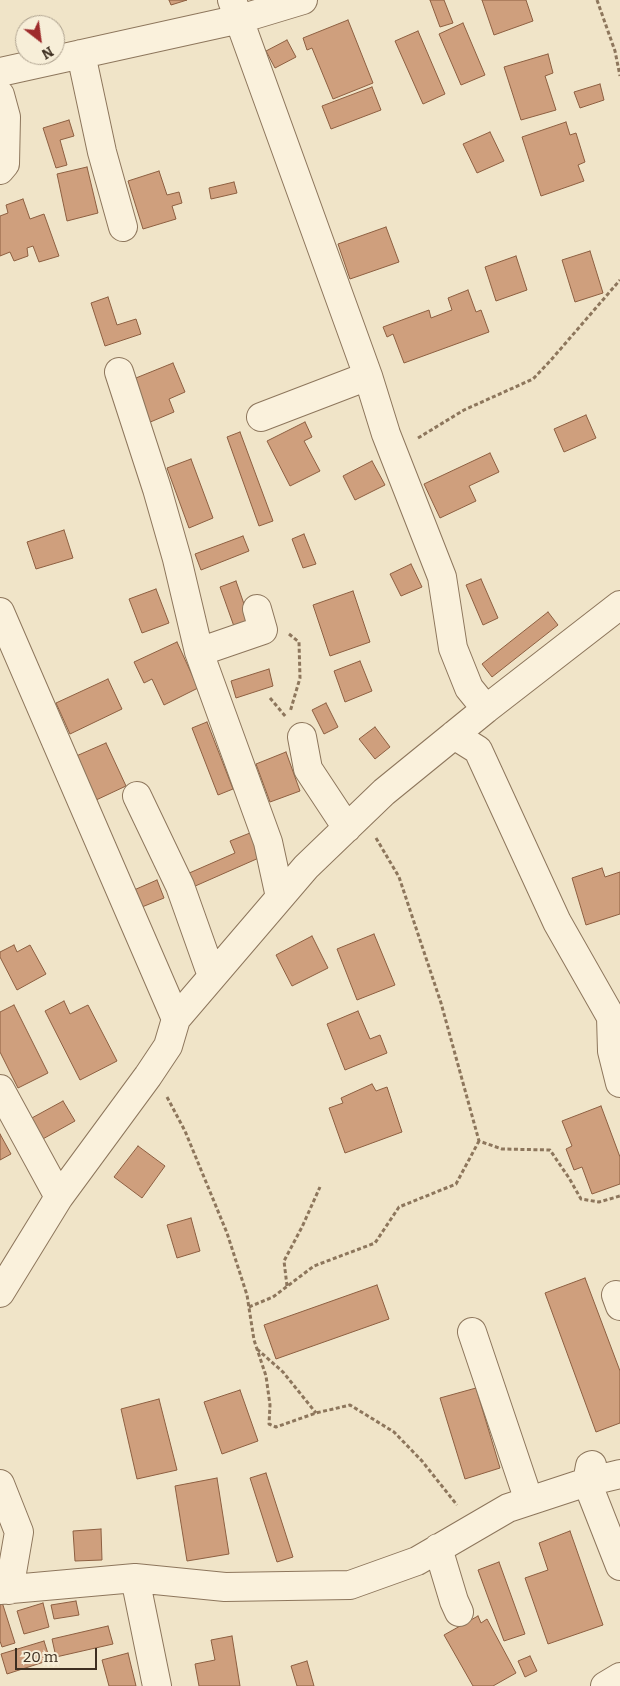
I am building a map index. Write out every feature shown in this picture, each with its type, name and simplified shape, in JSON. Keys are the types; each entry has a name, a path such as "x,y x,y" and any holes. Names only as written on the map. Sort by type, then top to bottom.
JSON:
{"street":[{"path":"0,72 80,54 236,10 303,0"},
{"path":"236,10 368,376 392,449 442,577 453,648 469,688 486,709"},
{"path":"80,54 102,152 123,227"},
{"path":"0,95 6,117 5,164 0,170"},
{"path":"119,372 157,489 199,652 268,842 280,897"},
{"path":"261,417 368,376"},
{"path":"0,1293 58,1197 152,1071 168,1046 176,1019 306,867 384,792 454,734 620,605"},
{"path":"0,612 176,1019"},
{"path":"199,652 260,620"},
{"path":"295,728 308,769 354,821"},
{"path":"454,734 478,750 557,922 611,1017 612,1051 620,1083"},
{"path":"136,796 180,886 212,976"},
{"path":"0,1089 58,1197"},
{"path":"472,1332 529,1501"},
{"path":"620,1457 590,1466 587,1482 620,1566"},
{"path":"0,1484 19,1532 5,1590 135,1578 225,1587 350,1585 417,1561 508,1508 587,1482 620,1474"},
{"path":"438,1548 459,1612"},
{"path":"135,1578 157,1686"},
{"path":"605,1686 620,1677"}],"path":[{"path":"597,0 615,51 620,76"},
{"path":"392,449 417,439 464,410 533,379 620,280"},
{"path":"260,620 278,626 299,642 300,678 295,728"},
{"path":"249,1307 273,1297 314,1266 375,1243 399,1207 456,1184 479,1141 441,1003 399,877 354,821"},
{"path":"152,1071 185,1131 227,1233 247,1295 254,1340 266,1376 270,1405 268,1424 276,1427 316,1413 350,1405 394,1432 422,1461 474,1528"},
{"path":"479,1141 502,1149 550,1150 581,1199 599,1202 620,1196"},
{"path":"287,1287 284,1261 320,1187"},
{"path":"257,1349 283,1372 316,1413"}],"building":[{"path":"169,0 187,0 171,5"},
{"path":"430,0 444,0 453,23 440,27"},
{"path":"482,0 526,0 533,21 494,35"},
{"path":"348,20 373,83 333,99 312,48 307,50 303,38"},
{"path":"463,23 485,75 461,85 439,34"},
{"path":"418,31 445,94 423,104 395,41"},
{"path":"287,40 296,57 275,68 266,51"},
{"path":"548,54 553,73 545,76 556,110 521,120 504,67"},
{"path":"600,84 604,100 580,108 574,92"},
{"path":"372,87 381,110 331,129 322,106"},
{"path":"69,120 74,136 60,140 67,165 56,168 43,128"},
{"path":"566,122 570,135 576,133 585,162 578,165 584,181 541,196 522,137"},
{"path":"490,132 504,161 477,173 463,144"},
{"path":"87,167 98,213 67,221 57,174"},
{"path":"159,171 167,195 179,192 182,203 172,206 176,219 143,229 128,181"},
{"path":"234,182 237,193 211,199 209,188"},
{"path":"23,199 30,219 44,214 59,256 39,262 33,246 27,248 28,256 14,261 10,252 0,256 0,216 8,213 6,205"},
{"path":"386,227 399,262 350,279 338,244"},
{"path":"590,251 603,293 575,302 562,260"},
{"path":"516,256 527,290 496,301 485,267"},
{"path":"468,290 476,312 481,310 489,332 404,363 393,334 387,337 383,327 429,310 431,318 452,310 448,298"},
{"path":"108,297 117,325 136,319 141,334 105,346 91,303"},
{"path":"173,363 185,392 169,399 174,412 148,423 131,380"},
{"path":"586,415 596,438 564,452 554,429"},
{"path":"305,422 312,437 304,441 320,471 290,486 267,441"},
{"path":"240,432 273,521 259,526 227,437"},
{"path":"490,453 499,472 469,486 476,501 440,518 424,484"},
{"path":"191,459 213,518 189,528 167,468"},
{"path":"372,461 385,485 355,500 343,476"},
{"path":"64,530 73,558 36,569 27,542"},
{"path":"304,534 316,564 303,568 292,539"},
{"path":"243,536 249,551 201,570 195,554"},
{"path":"411,564 422,587 401,596 390,574"},
{"path":"481,579 498,618 483,625 466,585"},
{"path":"236,581 252,627 236,632 220,587"},
{"path":"156,589 169,623 142,633 129,599"},
{"path":"353,591 370,642 330,656 313,605"},
{"path":"548,612 558,625 492,677 482,664"},
{"path":"177,642 198,688 164,705 152,679 144,683 134,662"},
{"path":"360,661 372,691 345,702 334,671"},
{"path":"269,669 273,686 236,698 231,681"},
{"path":"108,679 122,709 70,734 56,703"},
{"path":"326,703 338,727 324,734 312,710"},
{"path":"207,722 233,789 218,795 192,728"},
{"path":"375,727 390,747 375,759 359,739"},
{"path":"106,743 126,786 94,801 74,757"},
{"path":"286,752 300,791 270,802 256,764"},
{"path":"250,833 261,857 193,887 187,874 235,853 230,841"},
{"path":"602,868 605,877 620,872 620,914 586,925 572,878"},
{"path":"157,880 164,898 142,907 134,890"},
{"path":"374,934 395,985 357,1000 337,949"},
{"path":"312,936 328,968 292,986 276,955"},
{"path":"14,945 17,952 30,945 46,974 17,990 0,957 0,952"},
{"path":"64,1001 70,1014 88,1005 117,1061 80,1080 45,1011"},
{"path":"14,1005 48,1073 18,1088 0,1052 0,1012"},
{"path":"358,1011 370,1039 380,1035 387,1053 345,1070 327,1024"},
{"path":"372,1084 376,1091 387,1087 402,1132 345,1153 329,1108 343,1103 341,1098"},
{"path":"63,1101 75,1121 41,1140 30,1119"},
{"path":"601,1106 620,1157 620,1184 592,1194 582,1167 574,1170 566,1149 572,1146 562,1121"},
{"path":"0,1134 11,1154 0,1160"},
{"path":"138,1146 165,1166 142,1198 114,1177"},
{"path":"191,1218 200,1251 177,1258 167,1225"},
{"path":"585,1278 620,1371 620,1423 596,1432 545,1293"},
{"path":"377,1285 389,1319 276,1359 264,1325"},
{"path":"476,1388 500,1468 465,1479 440,1398"},
{"path":"240,1390 258,1441 222,1454 204,1402"},
{"path":"159,1399 177,1470 137,1479 121,1409"},
{"path":"266,1473 293,1557 277,1562 250,1478"},
{"path":"217,1478 229,1554 187,1561 175,1486"},
{"path":"101,1529 102,1560 75,1561 73,1531"},
{"path":"570,1531 603,1625 548,1644 525,1578 548,1570 539,1543"},
{"path":"499,1562 525,1634 504,1641 478,1570"},
{"path":"76,1601 79,1615 54,1619 51,1605"},
{"path":"2,1602 15,1643 2,1647 0,1641 0,1603"},
{"path":"43,1603 49,1627 24,1634 17,1611"},
{"path":"478,1616 481,1623 487,1619 516,1673 493,1686 473,1686 444,1635"},
{"path":"108,1626 113,1644 56,1657 52,1639"},
{"path":"232,1636 240,1686 199,1686 195,1664 215,1660 211,1640"},
{"path":"44,1641 50,1660 7,1674 1,1654"},
{"path":"128,1653 136,1686 109,1686 102,1660"},
{"path":"530,1656 537,1671 525,1677 518,1661"},
{"path":"307,1661 314,1686 297,1686 291,1666"}]}
